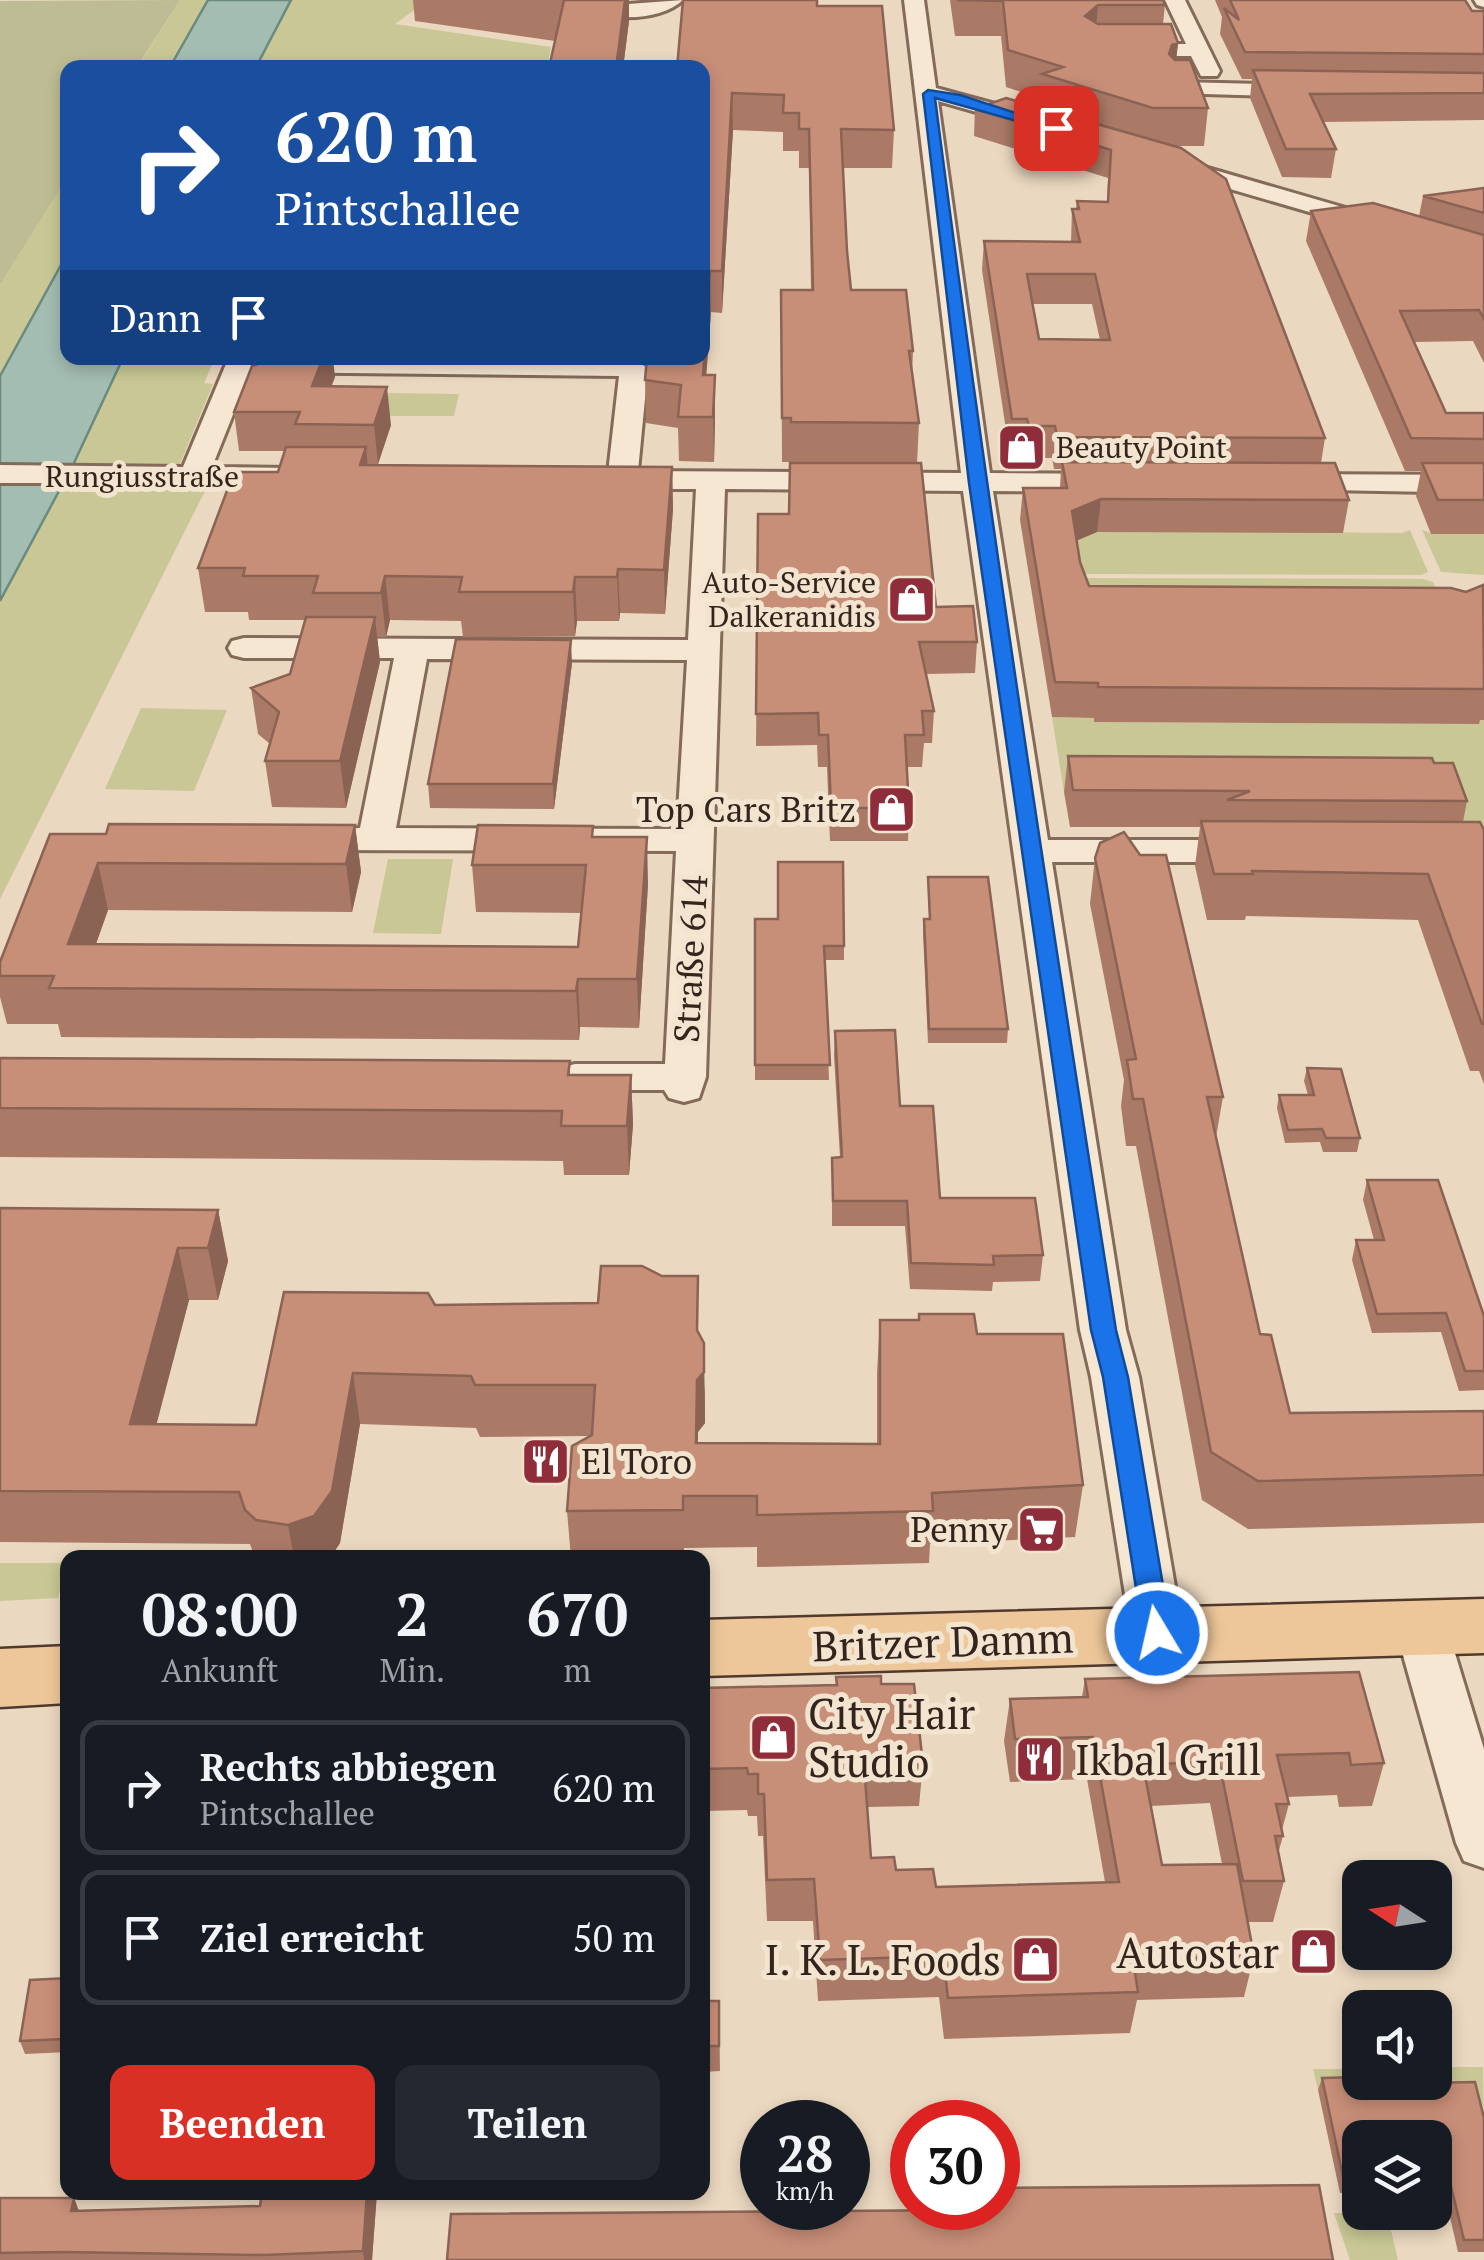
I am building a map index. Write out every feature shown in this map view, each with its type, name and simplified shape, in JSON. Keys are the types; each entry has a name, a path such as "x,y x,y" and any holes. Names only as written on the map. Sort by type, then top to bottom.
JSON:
{"main road":[{"name":"Britzer Damm","path":"710,1648 1453,1627"},
{"path":"0,1678 60,1674"}],"street":[{"path":"584,0 600,7 637,10 672,0"},
{"path":"914,0 977,483 1031,851 1104,1330 1157,1633"},
{"path":"1175,0 1218,90"},
{"path":"1156,23 1188,23"},
{"path":"1095,50 1200,50"},
{"path":"1179,88 1332,90"},
{"path":"928,94 956,97 1062,130"},
{"path":"1156,159 1484,256"},
{"path":"194,476 240,365"},
{"path":"338,365 634,368 622,480"},
{"name":"Rungiusstraße","path":"0,474 311,477"},
{"path":"583,479 1153,483"},
{"name":"Straße 614","path":"540,1076 684,1083 711,480"},
{"path":"1251,483 1484,484"},
{"path":"244,648 705,650"},
{"path":"376,839 412,648"},
{"name":"Straße 614","path":"264,838 696,840"},
{"path":"1031,851 1281,852"},
{"path":"1453,1627 1484,1842"}],"shaded area":[{"path":"180,0 208,0 174,60 142,60"},
{"path":"208,0 291,0 260,60 174,60"},
{"path":"291,0 428,0 395,24 551,47 548,60 260,60"},
{"path":"60,189 60,267 0,376 0,285"},
{"path":"60,267 60,365 120,365 73,465 0,601 0,376"},
{"path":"120,365 212,365 204,383 213,384 179,466 73,465"},
{"path":"388,393 459,394 454,416 381,416"},
{"path":"59,486 207,487 0,899 0,601"},
{"path":"1068,530 1410,530 1428,572 1075,574"},
{"path":"1422,530 1434,534 1484,534 1484,575 1441,572"},
{"path":"1030,578 1423,579 1433,582 1452,625 1132,620"},
{"path":"141,708 227,710 194,791 105,789"},
{"path":"1052,717 1094,718 1095,722 1478,724 1477,720 1484,720 1484,829 1456,829 1424,794 1064,792"},
{"path":"388,859 453,859 441,934 373,933"},
{"path":"0,1563 60,1563 58,1598 0,1601"},
{"path":"1452,2067 1483,2067 1484,2150 1431,2100 1452,2100"},
{"path":"1313,2069 1342,2069 1342,2090 1318,2090"},
{"path":"1334,2213 1342,2213 1342,2230 1391,2230 1398,2260 1350,2260"}],"green space":[{"path":"180,0 141,60 60,60 60,189 0,285 0,1"}],"building":[{"path":"564,0 625,0 617,60 551,60"},
{"path":"683,0 817,0 817,6 882,6 894,130 841,129 847,251 851,290 906,290 919,423 791,422 791,418 782,418 781,290 813,290 809,129 799,129 799,113 783,113 784,95 732,93 722,271 710,271 710,60 678,60"},
{"path":"957,0 1163,0 1165,5 1098,5 1085,16 1098,24 1171,24 1178,43 1172,45 1169,54 1175,60 1190,60 1208,108 1153,108 1042,74 1063,67 1008,50 1003,1"},
{"path":"1230,0 1465,0 1472,11 1484,12 1484,54 1245,52 1224,8 1239,20"},
{"path":"1253,70 1484,73 1484,93 1310,94 1336,149 1286,149"},
{"path":"1006,98 1181,148 1226,179 1325,438 1057,437 1055,426 1029,426 1027,419 1012,419 984,241 1080,242 1072,209 1079,209 1077,201 1108,202 1111,150 975,109","holes":["1027,274 1095,274 1110,340 1039,339"]},
{"path":"1484,188 1484,213 1423,196"},
{"path":"1373,203 1484,235 1484,319 1479,310 1400,311 1446,413 1484,413 1484,439 1411,438 1311,211"},
{"path":"320,365 312,386 387,387 374,425 295,424 300,412 234,412 252,366"},
{"path":"646,365 704,365 703,375 715,375 713,417 678,417 681,385 645,380"},
{"path":"286,447 366,447 360,465 672,467 664,570 618,569 617,577 575,577 573,592 459,592 462,577 385,576 381,593 313,593 318,576 243,576 245,568 198,568 234,472 278,472"},
{"path":"1062,462 1335,463 1349,500 1101,499 1072,511 1080,562 1089,586 1451,588 1466,592 1483,585 1484,689 1098,687 1098,683 1055,682 1023,488 1067,488"},
{"path":"790,463 921,463 936,607 973,606 977,642 919,642 934,711 922,711 924,735 905,735 909,808 831,808 828,735 819,735 818,713 756,714 758,514 789,514"},
{"path":"1422,463 1484,463 1484,500 1438,500"},
{"path":"306,617 375,617 340,761 265,761 279,712 251,688 290,674"},
{"path":"456,639 571,640 553,784 428,784"},
{"path":"1068,756 1432,758 1434,763 1453,763 1467,801 1227,800 1250,791 1073,790"},
{"path":"1201,821 1480,822 1484,830 1484,1024 1428,874 1214,874"},
{"path":"109,824 355,825 346,864 98,863 68,944 578,947 586,865 472,865 478,825 593,826 592,837 647,837 637,979 578,979 576,991 352,990 49,988 54,976 0,976 0,962 50,834 106,834"},
{"path":"1124,832 1140,855 1166,855 1223,1097 1207,1097 1260,1334 1271,1335 1290,1413 1484,1411 1484,1475 1258,1481 1211,1452 1143,1099 1133,1099 1127,1060 1136,1059 1095,858 1100,843"},
{"path":"778,862 843,862 844,946 824,946 830,1065 755,1065 755,919 778,919"},
{"path":"928,877 988,877 1008,1029 929,1029 924,919 930,919"},
{"path":"895,1030 900,1106 933,1106 940,1198 1035,1198 1043,1255 993,1256 994,1265 911,1263 907,1201 833,1201 832,1158 842,1157 835,1031"},
{"path":"0,1058 570,1061 568,1075 631,1075 627,1126 561,1126 562,1111 0,1108"},
{"path":"1307,1068 1341,1069 1360,1138 1326,1138 1322,1129 1288,1130 1279,1095 1314,1095"},
{"path":"1367,1180 1438,1180 1484,1316 1484,1371 1465,1371 1446,1313 1377,1314 1356,1240 1384,1240"},
{"path":"0,1208 218,1210 208,1248 178,1248 130,1424 256,1425 284,1292 428,1293 435,1305 598,1303 601,1266 642,1266 662,1276 698,1276 697,1330 704,1343 704,1372 697,1380 696,1443 880,1444 880,1320 919,1320 919,1314 974,1314 977,1334 1063,1334 1083,1485 932,1493 933,1511 757,1515 757,1496 683,1496 683,1510 567,1511 572,1446 592,1435 595,1385 475,1385 471,1376 353,1373 332,1491 314,1516 288,1525 256,1520 245,1510 239,1492 0,1491"},
{"path":"1359,1672 1384,1763 1351,1765 1349,1753 1277,1755 1289,1804 1276,1804 1283,1836 1275,1836 1284,1881 1243,1881 1219,1761 1143,1765 1162,1865 1237,1864 1254,1956 1133,1960 1138,1992 948,1998 943,1956 820,1960 814,1879 767,1880 764,1794 758,1794 758,1774 748,1774 747,1768 710,1769 710,1688 837,1685 836,1677 881,1676 881,1684 914,1684 923,1764 864,1765 871,1858 894,1857 896,1870 933,1869 936,1887 1119,1882 1093,1737 1015,1739 1010,1699 1088,1697 1085,1679"},
{"path":"60,1978 60,2039 20,2041 30,1980"},
{"path":"710,2001 719,2001 719,2046 710,2046"},
{"path":"1342,2077 1342,2100 1452,2100 1452,2082 1475,2082 1484,2118 1484,2240 1464,2240 1452,2190 1452,2120 1342,2120 1342,2172 1322,2078"},
{"path":"1319,2185 1333,2260 447,2260 451,2214 740,2212 740,2230 870,2230 870,2211 890,2211 890,2230 1020,2230 1020,2188"},
{"path":"0,2198 74,2200 71,2211 260,2206 261,2200 366,2200 363,2251 264,2255 0,2253"}],"place":[{"name":"Beauty Point","path":"1021,447"},
{"name":"Auto-Service Dalkeranidis","path":"911,599"},
{"name":"Top Cars Britz","path":"891,809"},
{"name":"El Toro","path":"546,1461"},
{"name":"Penny","path":"1042,1529"},
{"name":"City Hair Studio","path":"773,1737"},
{"name":"Ikbal Grill","path":"1040,1759"},
{"name":"Autostar","path":"1314,1952"},
{"name":"I. K. L. Foods","path":"1036,1959"}],"route":[{"path":"1056,128 956,97 928,94 977,483 1031,851 1104,1330 1157,1633"}]}
